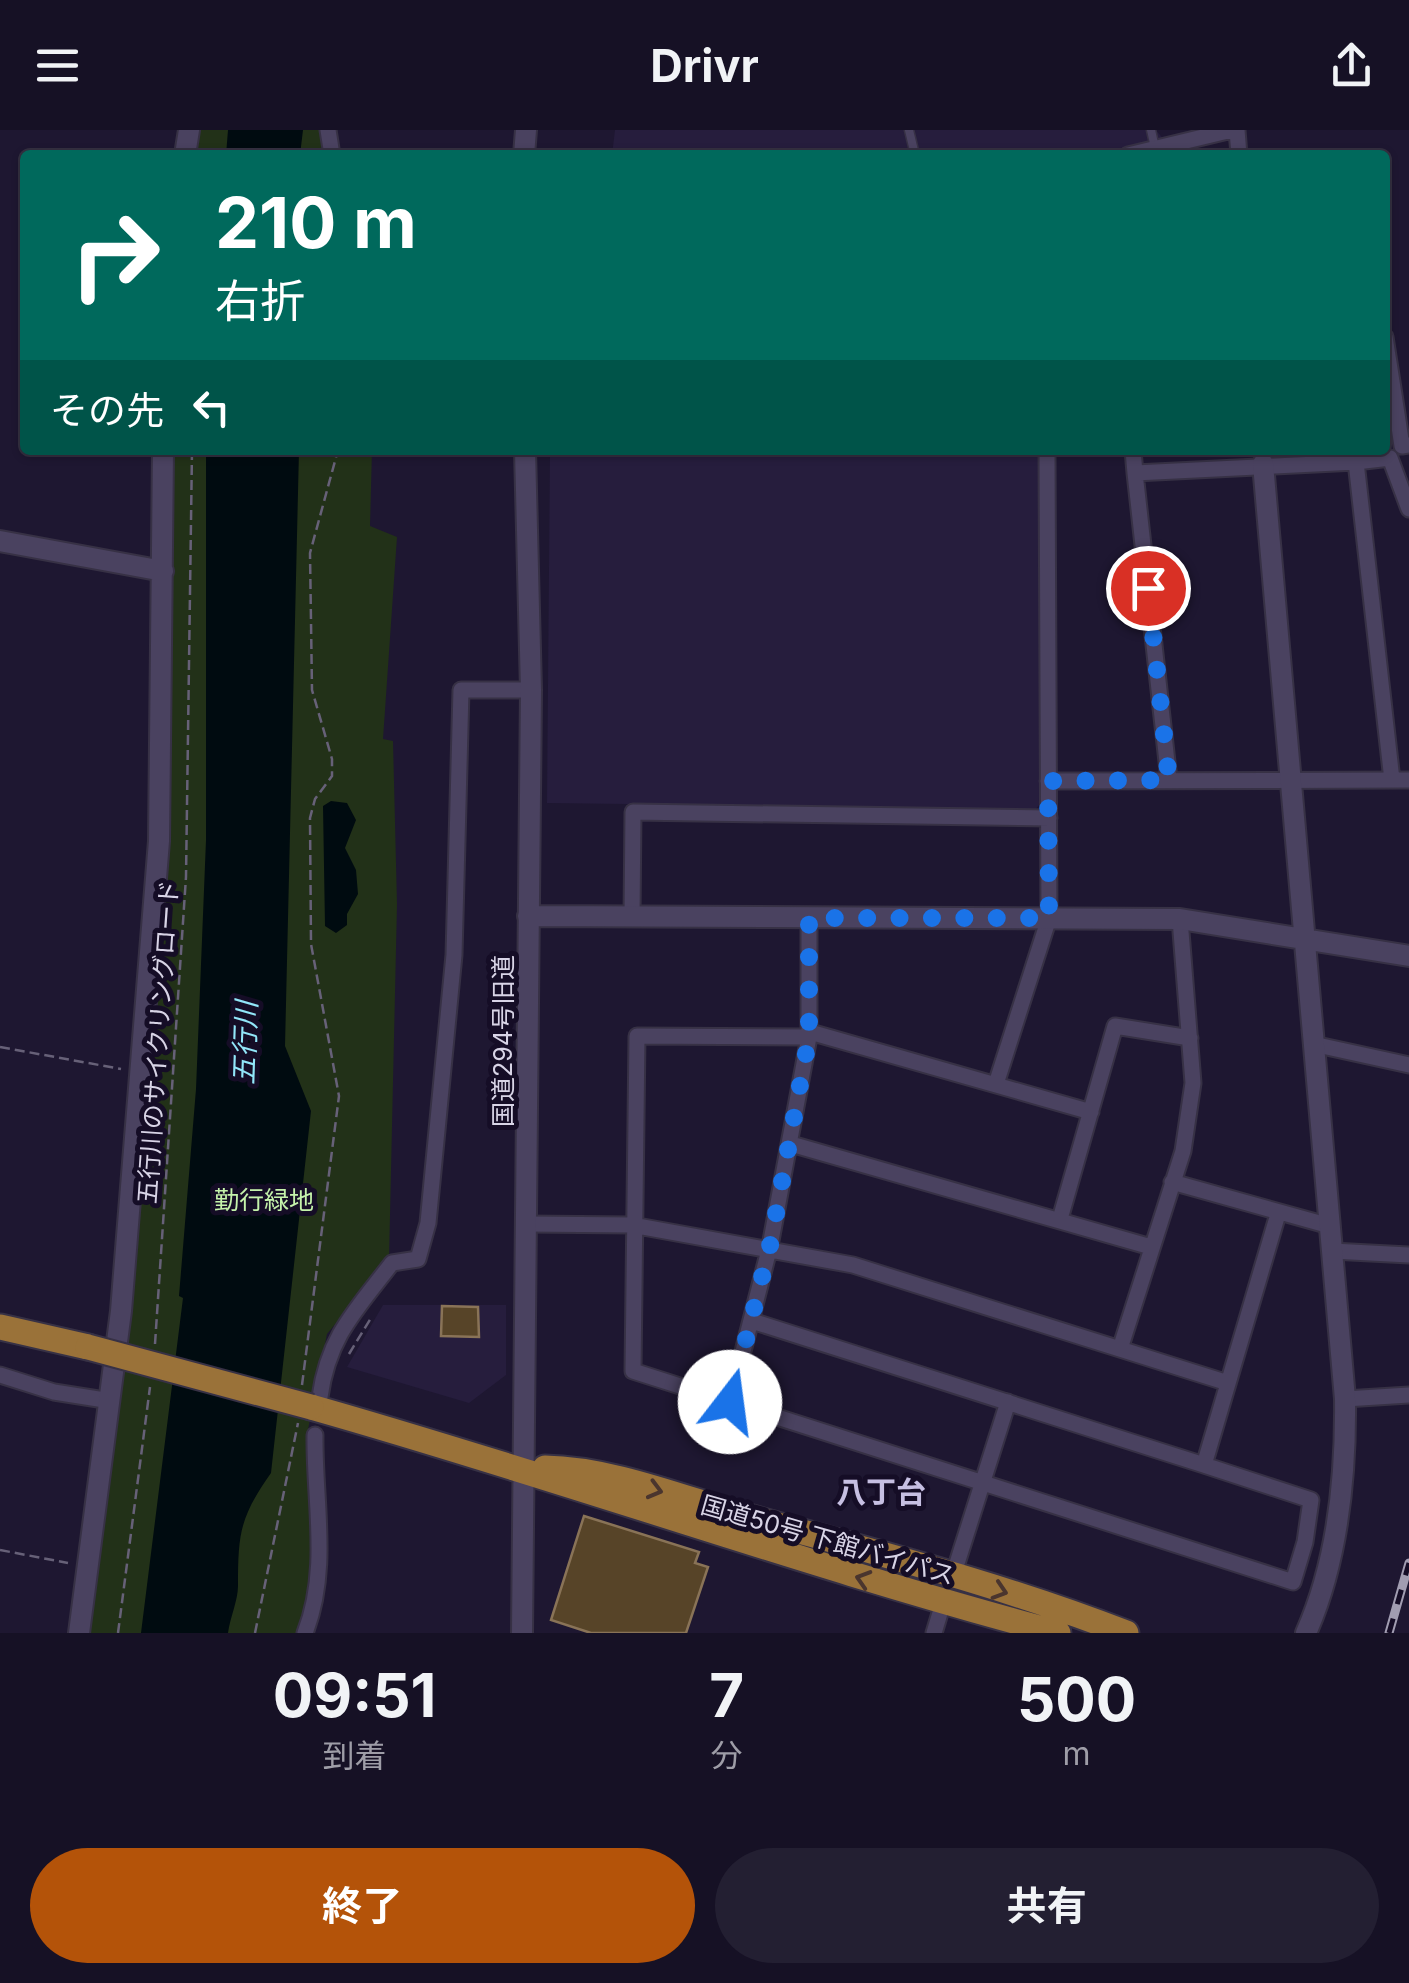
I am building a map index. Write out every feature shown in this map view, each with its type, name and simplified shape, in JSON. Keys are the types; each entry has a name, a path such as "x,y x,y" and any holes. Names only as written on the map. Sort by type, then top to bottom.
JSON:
{"highway":[{"name":"国道50号 下館バイパス","path":"0,1326 525,1468 581,1491 943,1602 1058,1633"},
{"name":"国道50号 下館バイパス","path":"525,1468 565,1468 649,1488 953,1576 1122,1630"}],"street":[{"path":"1148,150 1234,130"},
{"path":"1134,472 1263,457 1356,462 1390,458 1406,445 1390,363"},
{"path":"79,1633 110,1401 160,841 164,455"},
{"name":"国道294号旧道","path":"522,1633 531,690 525,455"},
{"path":"996,1084 1049,918 1047,455"},
{"path":"1134,455 1169,780"},
{"path":"1263,457 1345,1399 1336,1525 1329,1566 1306,1633"},
{"path":"1390,458 1409,509"},
{"path":"1356,462 1392,780"},
{"path":"0,541 163,572"},
{"path":"307,1406 334,1340 392,1263 418,1259 430,1213 454,955 460,690 531,690"},
{"path":"1048,781 1409,780"},
{"path":"632,916 633,812 1049,818"},
{"path":"528,916 1180,919 1302,935 1409,956"},
{"path":"730,1402 770,1246 810,1034 809,918"},
{"path":"1120,1349 1183,1151 1193,1083 1180,919"},
{"path":"1060,1219 1115,1026 1190,1038"},
{"path":"752,1321 1311,1500 1305,1542 1293,1582 633,1371 632,1224 638,1036 810,1034 1091,1112"},
{"path":"1313,1044 1409,1065"},
{"path":"791,1144 1151,1246"},
{"path":"1172,1182 1330,1226"},
{"path":"1204,1465 1278,1214"},
{"path":"528,1224 632,1224 770,1246 854,1265 1228,1383"},
{"path":"1332,1251 1409,1255"},
{"path":"0,1375 54,1392 110,1401"},
{"path":"1345,1399 1409,1395"},
{"path":"953,1576 1008,1402"},
{"path":"306,1633 316,1597 321,1551 315,1435"},
{"path":"934,1633 943,1602"}],"lane":[{"path":"1151,130 1156,148"}],"path":[{"name":"五行川のサイクリングロード","path":"153,1357 186,877 192,455"},
{"path":"255,1633 307,1406 339,1096 311,944 310,836 315,799 332,776 332,759 312,690 310,553 337,455"},
{"path":"0,1047 137,1072"},
{"path":"118,1633 151,1371"},
{"path":"0,1550 89,1566"}],"shaded area":[{"path":"615,130 1156,130 1164,140 1127,150 613,150"},
{"path":"550,455 1054,455 1043,800 1036,809 547,803"},
{"path":"383,1305 506,1305 506,1375 469,1403 347,1367"}],"green space":[{"path":"198,130 320,130 322,150 194,150"},
{"name":"勤行緑地","path":"173,455 372,455 370,526 397,537 383,739 393,741 397,904 389,1260 327,1334 306,1440 314,1553 311,1591 297,1633 87,1633 129,1312"}],"water":[{"path":"228,130 303,130 301,150 226,150"},
{"name":"五行川","path":"206,455 299,455 285,1046 311,1111 271,1473 243,1526 238,1591 228,1633 141,1633 183,1298 179,1296 196,1089 206,840"},
{"path":"331,801 347,803 356,820 345,848 356,870 358,894 347,914 347,925 336,933 325,926 323,806"}],"building":[{"path":"442,1306 478,1307 479,1337 441,1336"},
{"path":"584,1516 699,1552 695,1563 708,1567 686,1633 591,1633 551,1620"}],"railway":[{"path":"1389,1633 1409,1563"}],"district":[{"name":"八丁台","path":"881,1493"}],"route":[{"path":"730,1402 770,1246 810,1032 809,918 1049,918 1048,781 1169,780 1148,588"}]}
